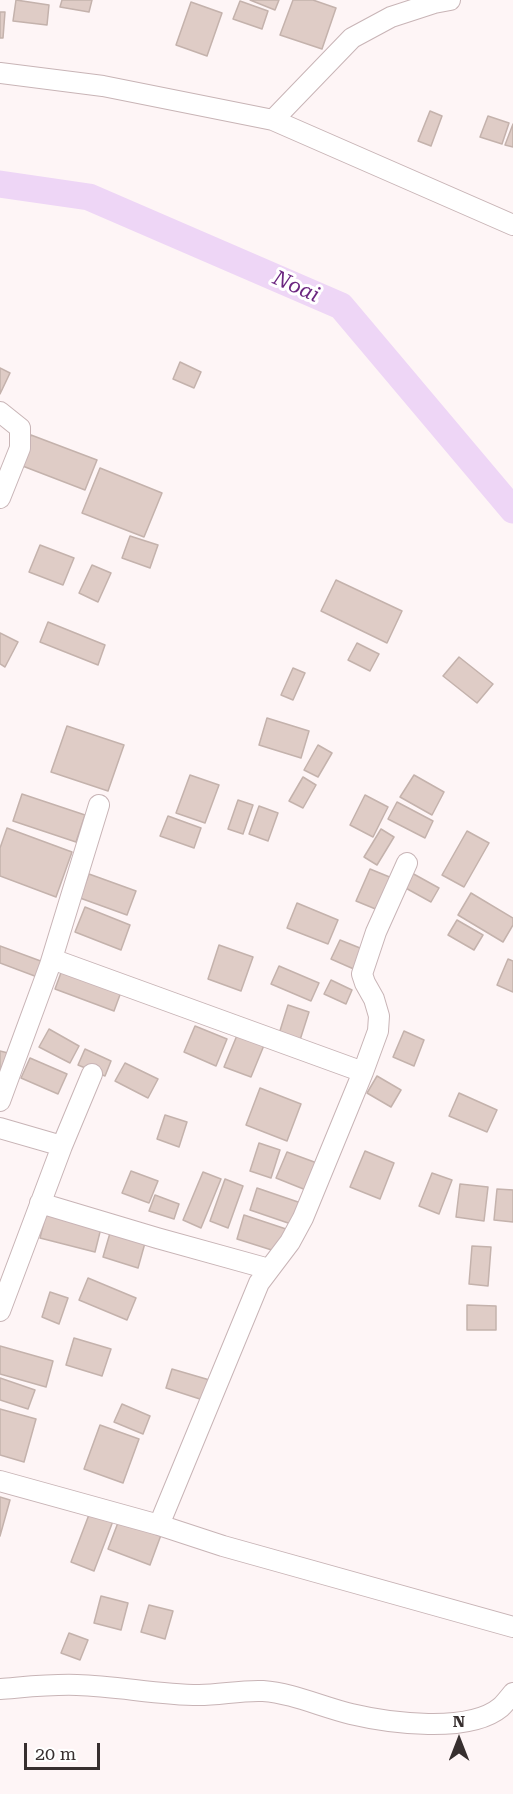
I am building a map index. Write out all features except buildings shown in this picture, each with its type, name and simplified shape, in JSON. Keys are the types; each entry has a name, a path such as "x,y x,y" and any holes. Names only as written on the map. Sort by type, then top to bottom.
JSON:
{"street":[{"path":"273,120 352,38 391,17 450,0"},
{"path":"0,73 104,86 273,120 513,225"},
{"path":"0,412 20,428 21,439 20,448 0,498"},
{"path":"0,1101 52,959 99,805"},
{"path":"159,1525 258,1283 290,1242 303,1218 378,1031 379,1016 362,974 376,932 407,863"},
{"path":"52,959 363,1071"},
{"path":"0,1311 62,1146 92,1074"},
{"path":"0,1128 62,1146"},
{"path":"40,1203 269,1269"},
{"path":"0,1481 513,1627"},
{"path":"0,1689 78,1685 165,1694 201,1695 265,1691 352,1714 431,1724 450,1724 483,1717 500,1707 513,1693"}],"waterway":[{"name":"Noai","path":"0,184 89,197 341,306 513,510"}]}
